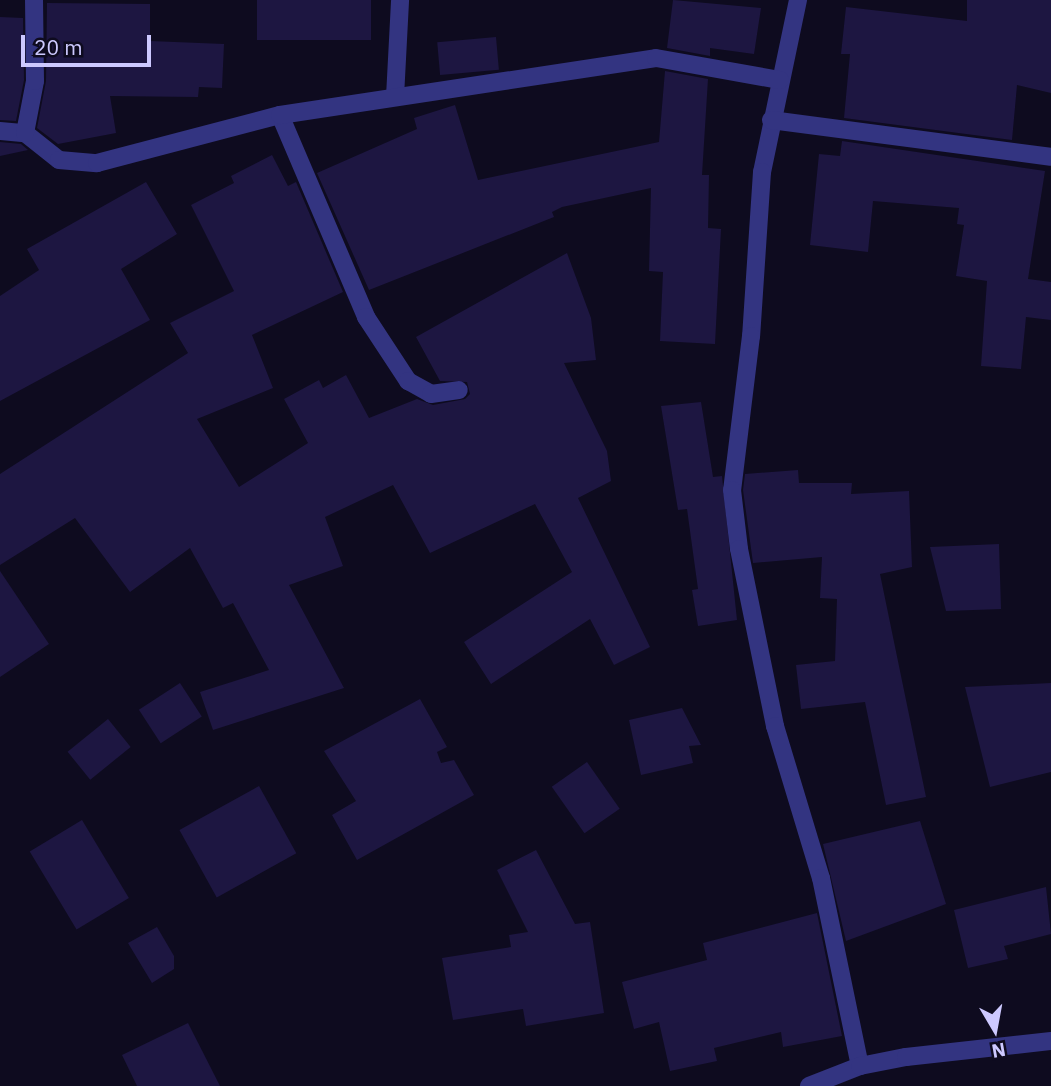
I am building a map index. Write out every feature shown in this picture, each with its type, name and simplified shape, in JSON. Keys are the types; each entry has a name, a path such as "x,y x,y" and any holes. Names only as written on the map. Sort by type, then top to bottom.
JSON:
{"street":[{"path":"25,133 36,81 34,0"},
{"path":"395,97 400,0"},
{"path":"798,0 762,172 751,336 734,453 734,520 775,726 821,878 860,1066"},
{"path":"0,131 25,133 58,160 97,163 280,115 656,58 780,79"},
{"path":"280,115 366,317 408,380 431,394 459,390"},
{"path":"771,120 1051,157"},
{"path":"809,1086 860,1066 1051,1041"}],"building":[{"path":"257,0 371,0 371,40 257,40"},
{"path":"673,0 761,8 754,54 710,48 710,56 667,48"},
{"path":"967,0 1051,0 1051,93 1017,85 1012,140 844,118 850,54 841,54 846,7 967,21"},
{"path":"47,3 150,4 150,41 224,44 222,88 199,87 198,97 110,96 116,133 58,144 37,128 46,81"},
{"path":"0,17 23,18 24,80 16,121 0,120"},
{"path":"496,37 499,70 440,75 437,42"},
{"path":"665,71 708,79 702,175 709,175 708,228 721,229 715,344 660,341 663,272 649,271 651,188 562,207 552,212 554,217 369,290 317,173 417,129 414,118 455,105 478,180 659,142"},
{"path":"842,141 1045,171 1028,279 1051,282 1051,320 1026,317 1021,369 981,366 987,281 956,276 964,225 957,224 959,208 873,201 868,252 810,245 819,154 840,156"},
{"path":"0,142 21,144 28,150 0,156"},
{"path":"272,155 288,186 296,182 343,292 252,335 273,388 197,419 239,487 308,443 284,399 319,380 323,388 346,375 369,418 417,399 433,405 465,399 470,394 467,382 440,381 416,337 567,253 591,318 596,360 564,363 607,451 611,481 578,498 650,647 614,665 590,619 491,684 464,642 572,572 535,504 430,553 393,485 325,517 343,566 289,585 344,688 213,730 200,692 269,670 233,603 223,608 190,548 130,592 75,518 0,565 0,474 188,353 170,323 234,291 191,205 234,183 231,176"},
{"path":"146,182 177,234 121,269 150,320 0,401 0,296 39,270 27,249"},
{"path":"701,402 713,477 722,476 737,620 698,626 692,590 698,589 687,509 678,510 661,406"},
{"path":"798,470 799,483 852,483 851,494 909,491 912,567 880,574 926,797 886,805 865,702 801,709 796,665 835,661 837,599 820,598 822,557 753,563 743,490 745,474"},
{"path":"999,544 1001,609 946,611 930,547"},
{"path":"0,571 49,644 0,677"},
{"path":"180,683 202,717 161,743 139,710"},
{"path":"1051,683 1051,772 990,787 965,687"},
{"path":"420,699 447,747 437,752 441,763 454,760 474,795 357,860 332,815 356,801 324,751"},
{"path":"682,708 701,745 689,746 693,763 641,775 629,720"},
{"path":"108,719 131,747 90,780 68,752"},
{"path":"587,762 620,809 584,833 552,787"},
{"path":"259,786 296,853 217,897 179,830"},
{"path":"82,820 129,898 77,929 30,851"},
{"path":"920,821 946,904 846,941 823,844"},
{"path":"536,850 575,924 590,922 604,1013 526,1026 523,1009 453,1020 442,958 511,947 509,935 528,932 497,870"},
{"path":"1046,887 1051,934 1004,946 1008,959 968,968 954,910"},
{"path":"817,913 842,1036 783,1047 781,1032 714,1048 717,1061 670,1071 659,1022 634,1029 622,982 707,960 703,943"},
{"path":"157,927 174,956 174,969 152,983 128,943"},
{"path":"188,1023 220,1086 137,1086 122,1055"}]}
